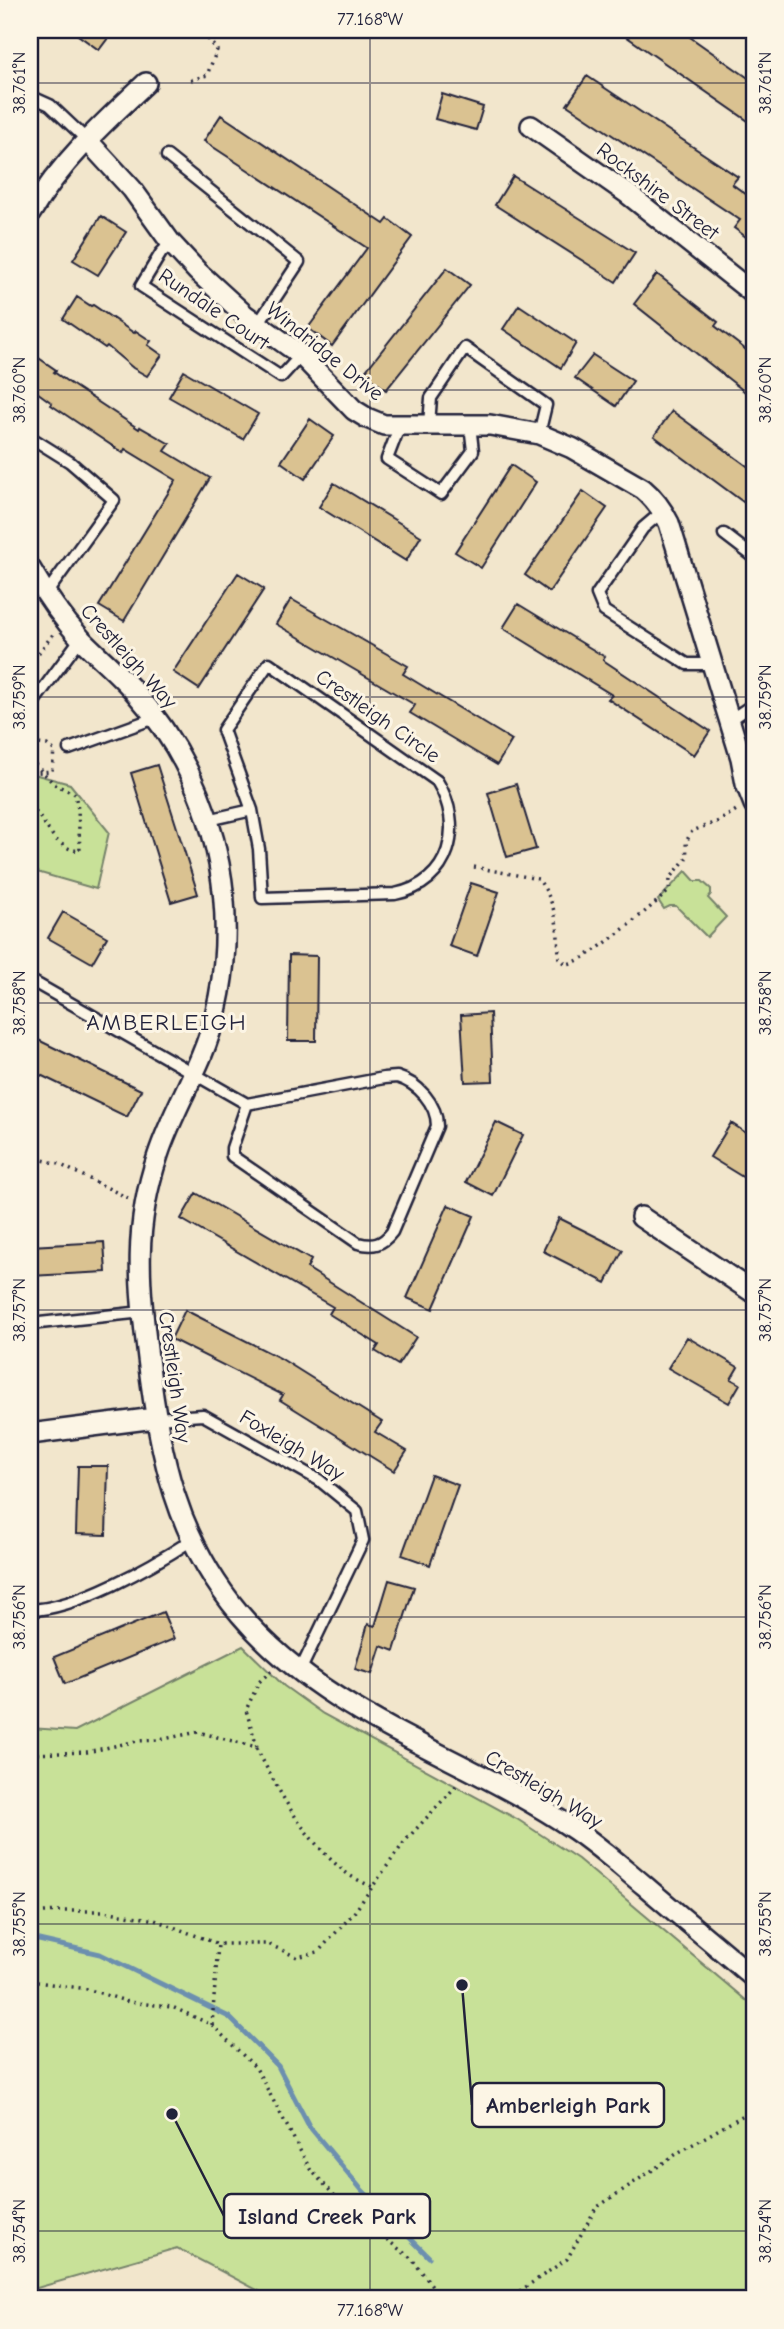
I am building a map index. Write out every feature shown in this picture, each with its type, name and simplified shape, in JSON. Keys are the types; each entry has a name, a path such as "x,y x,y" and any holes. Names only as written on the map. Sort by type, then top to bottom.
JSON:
{"street":[{"path":"30,214 56,173 146,83"},
{"name":"Rockshire Street","path":"531,126 628,194 754,295"},
{"name":"Windridge Drive","path":"87,140 132,189 171,243 198,272 258,324 301,355 354,410 384,425 489,425 539,434 572,448 643,489 653,498 663,511 730,720 753,802"},
{"name":"Crestleigh Way","path":"30,568 45,594 81,639 133,690 155,718 187,768 208,820 220,869 225,941 217,1005 211,1030 158,1154 147,1192 139,1265 155,1418 164,1467 192,1540 215,1580 236,1609 260,1637 300,1672 346,1704 575,1830 754,1978"},
{"path":"641,1217 754,1293"},
{"path":"30,1434 155,1418"}],"lane":[{"path":"30,96 50,105 87,140"},
{"path":"167,156 299,262 258,324"},
{"name":"Rundale Court","path":"171,243 161,253 141,285 281,377 301,355"},
{"path":"429,425 431,398 464,348 545,405 539,434"},
{"path":"400,425 387,459 441,494 473,451 470,425"},
{"path":"30,436 70,462 114,500 45,594"},
{"path":"663,511 643,528 597,594 604,611 687,664 712,664"},
{"path":"724,534 754,557"},
{"path":"30,707 81,639"},
{"name":"Crestleigh Circle","path":"269,663 437,781 451,808 452,831 448,850 440,867 425,883 410,891 395,894 262,898 259,849 252,810 223,730 269,663"},
{"path":"730,720 754,704"},
{"path":"69,749 155,718"},
{"path":"208,820 252,810"},
{"path":"30,980 247,1104 384,1078 409,1080 436,1109 437,1126 392,1232 386,1240 377,1245 358,1243 232,1156 232,1148 247,1104"},
{"path":"30,1324 143,1312"},
{"name":"Foxleigh Way","path":"155,1418 203,1415 319,1480 357,1511 363,1540 300,1672"},
{"path":"30,1610 70,1603 87,1596 192,1540"}],"path":[{"path":"191,80 207,75 217,50 201,30"},
{"path":"30,664 54,633"},
{"path":"30,728 33,728 38,744 47,745 54,750 52,771 30,773"},
{"path":"30,759 54,784 75,794 79,851 68,849 56,841 30,806"},
{"path":"474,867 538,879 550,897 555,912 559,958 566,964 572,964 595,950 669,891 670,878 687,857 686,842 692,831 719,821 753,802"},
{"path":"30,1157 59,1164 128,1198"},
{"path":"258,1751 246,1710 259,1682 273,1669"},
{"path":"30,1754 87,1752 198,1732 256,1746 305,1832 345,1872 372,1888"},
{"path":"30,1913 104,1911 155,1920 218,1944 268,1944 297,1956 318,1952 354,1914 405,1841 470,1771"},
{"path":"212,2025 218,1944"},
{"path":"30,1980 87,1989 129,2002 172,2007 212,2025 256,2068 310,2169 348,2209 412,2259 442,2299"},
{"path":"508,2299 567,2259 596,2208 681,2151 754,2109"}],"green space":[{"path":"30,773 70,784 109,832 96,889 30,870"},
{"path":"686,871 695,881 702,881 711,889 708,898 726,917 707,937 676,906 664,909 658,900"},
{"path":"243,1646 284,1686 323,1714 517,1819 578,1859 754,2007 754,2299 274,2299 177,2248 30,2290 30,1728 75,1731"}],"building":[{"path":"71,30 114,30 99,50"},
{"path":"617,30 680,30 754,82 754,125"},
{"path":"587,76 738,177 732,184 754,200 754,243 734,228 740,220 567,105"},
{"path":"442,94 483,107 476,130 435,119"},
{"path":"221,115 384,224 388,219 412,237 332,346 308,328 367,248 204,141"},
{"path":"513,176 635,253 616,282 495,205"},
{"path":"101,216 126,232 98,275 73,260"},
{"path":"447,268 470,285 386,390 364,373"},
{"path":"657,274 718,322 715,326 754,356 754,399 634,304"},
{"path":"77,297 151,341 148,345 162,355 147,376 107,346 105,348 63,319"},
{"path":"519,305 576,343 561,368 503,329"},
{"path":"30,352 68,382 139,429 140,427 170,444 165,451 210,478 124,621 99,606 176,480 125,449 123,453 51,405 52,403 30,387"},
{"path":"593,355 633,381 616,406 575,378"},
{"path":"184,371 258,414 243,439 169,397"},
{"path":"672,411 754,471 754,510 654,436"},
{"path":"310,419 334,436 305,479 281,462"},
{"path":"511,465 536,482 481,568 455,552"},
{"path":"334,483 421,536 406,561 319,507"},
{"path":"583,491 607,508 549,592 525,575"},
{"path":"238,573 264,589 199,689 173,672"},
{"path":"291,599 408,666 403,674 512,740 497,765 410,713 415,705 276,624"},
{"path":"518,604 605,657 603,660 710,731 694,755 608,699 612,695 503,628"},
{"path":"157,765 198,894 171,902 131,773"},
{"path":"516,784 536,849 507,857 488,793"},
{"path":"471,883 499,892 477,956 449,946"},
{"path":"63,912 107,937 92,963 48,938"},
{"path":"289,955 317,956 316,1041 288,1041"},
{"path":"490,1013 493,1081 465,1082 461,1015"},
{"path":"30,1036 141,1090 127,1117 30,1070"},
{"path":"496,1122 523,1135 493,1196 466,1182"},
{"path":"731,1123 754,1138 754,1184 710,1157"},
{"path":"196,1193 311,1260 307,1268 416,1337 398,1365 375,1351 379,1345 329,1314 333,1307 181,1219"},
{"path":"448,1205 474,1216 433,1309 407,1298"},
{"path":"559,1218 623,1250 606,1283 543,1251"},
{"path":"104,1242 106,1272 30,1276 30,1246"},
{"path":"185,1310 280,1358 382,1422 375,1432 407,1451 394,1471 280,1400 283,1395 171,1339"},
{"path":"687,1337 738,1367 731,1379 740,1384 729,1403 668,1368"},
{"path":"78,1466 108,1466 106,1535 76,1534"},
{"path":"431,1475 458,1485 430,1565 402,1555"},
{"path":"389,1580 414,1587 394,1651 381,1646 372,1674 355,1669 368,1624 375,1626"},
{"path":"163,1612 174,1639 65,1684 54,1657"}],"waterway":[{"path":"30,1938 100,1954 229,2017 278,2066 309,2126 361,2189 429,2257"}],"place":[{"name":"Amberleigh Park","path":"462,1985"},
{"name":"Island Creek Park","path":"172,2114"}],"district":[{"name":"AMBERLEIGH","path":"167,1022"}]}
